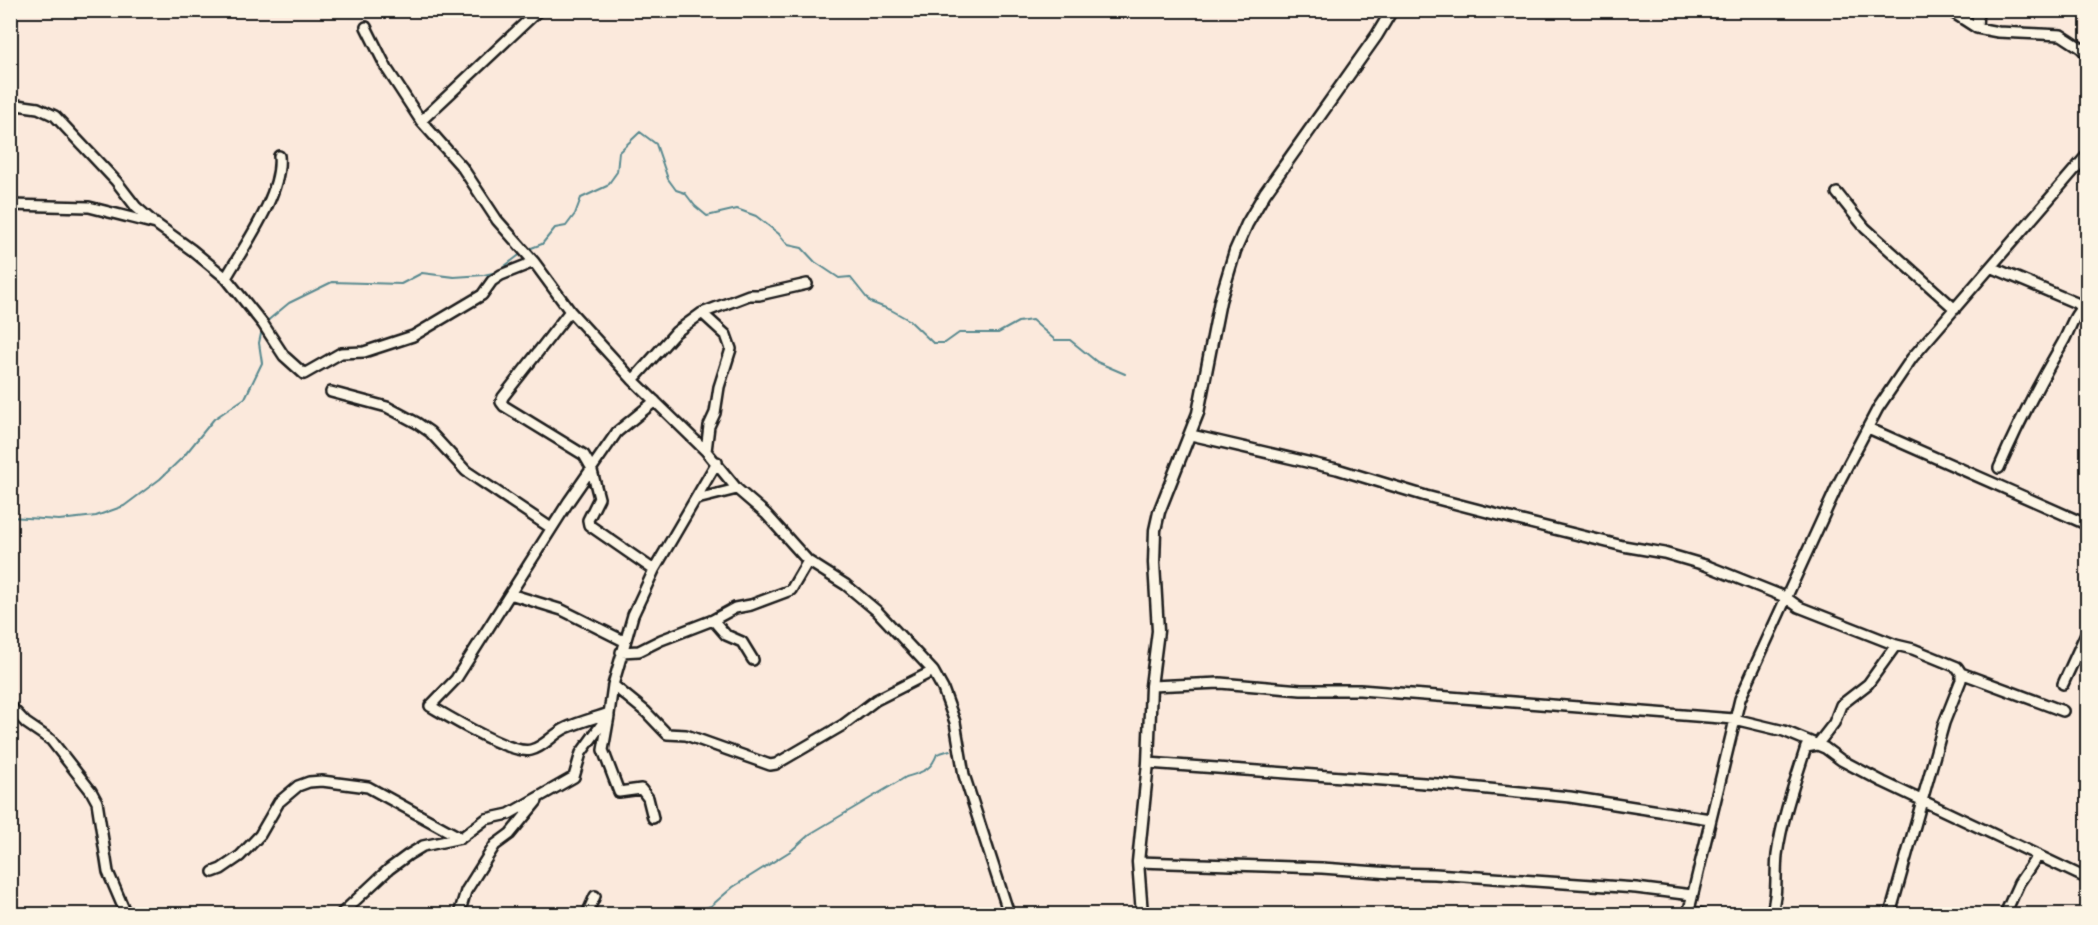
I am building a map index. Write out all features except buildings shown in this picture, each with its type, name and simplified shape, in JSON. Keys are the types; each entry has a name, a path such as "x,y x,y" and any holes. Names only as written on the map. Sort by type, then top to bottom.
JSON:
{"main road":[{"path":"1142,915 1138,862 1148,763 1151,686 1158,631 1154,563 1155,530 1159,512 1198,413 1220,301 1235,251 1247,224 1265,193 1377,35 1392,10"}],"street":[{"path":"421,121 539,10"},
{"path":"1949,10 1977,28 1998,32 2061,35 2088,55"},
{"path":"1977,28 1978,10"},
{"path":"366,27 387,69 421,121 462,167 497,220 534,262 570,311 633,380 717,462 737,489 766,514 808,561 846,585 876,610 933,670 943,689 954,723 964,775 1009,915"},
{"path":"10,104 38,108 55,116 116,181 136,207 226,278 263,324 284,356 304,374 317,364 341,353 364,352 413,336 482,295 492,281 501,275 534,262"},
{"path":"1702,915 1689,913 1692,895 1740,699 1839,480 1884,399 1912,358 2088,154"},
{"path":"226,278 274,189 280,167 279,156"},
{"path":"1837,193 1865,228 1955,309"},
{"path":"10,205 89,207 156,224"},
{"path":"1991,267 2086,306 2073,318 2065,339 2026,408 1999,468"},
{"path":"633,380 676,332 702,313 749,295 759,295 807,284"},
{"path":"570,311 501,402 584,455 591,467 599,498 588,520 589,525 654,570"},
{"path":"702,313 726,335 731,349 719,387 715,413 709,426 706,451"},
{"path":"330,392 387,407 417,423 430,432 466,471 551,528"},
{"path":"609,713 566,728 540,747 525,751 471,729 430,706 456,679 591,467 617,432 655,401"},
{"path":"1868,428 2088,525"},
{"path":"1191,435 1337,469 1426,496 1623,546 1664,553 1705,565 1785,597 1799,607 1957,667 1961,680 1944,723 1890,915"},
{"path":"653,818 648,798 641,789 619,792 603,750 613,685 633,615 654,570 717,462"},
{"path":"697,499 737,489"},
{"path":"621,652 639,651 713,620 735,608 751,606 790,590 808,561"},
{"path":"510,594 562,610 624,641"},
{"path":"713,620 726,635 742,642 753,660"},
{"path":"2063,684 2088,629"},
{"path":"1772,915 1776,902 1777,857 1783,820 1806,747 1817,745 1834,723 1841,705 1868,684 1896,645"},
{"path":"613,685 646,712 666,734 686,735 770,765 776,764 843,725 876,700 933,670"},
{"path":"1961,674 2062,711"},
{"path":"1151,686 1221,683 1301,690 1360,690 1734,719 1784,730 1825,748 1841,760 2088,879"},
{"path":"10,706 26,723 51,740 91,790 97,802 108,872 126,915"},
{"path":"341,915 388,869 423,846 461,838 486,819 509,814 574,777 581,753 609,713"},
{"path":"1148,763 1438,784 1548,795 1710,819"},
{"path":"213,872 240,856 260,835 279,802 298,786 309,782 322,781 368,787 461,838"},
{"path":"459,915 466,891 495,845 510,834 542,795"},
{"path":"2005,915 2019,883 2038,855"},
{"path":"1138,862 1447,874 1636,888 1692,895"},
{"path":"587,915 595,896"}],"waterway":[{"path":"526,250 542,244 555,228 566,226 575,214 581,198 607,186 617,172 619,152 640,132 656,144 668,179 676,190 685,193 707,216 737,209 756,216 779,234 788,245 802,248 815,262 839,278 850,277 870,302 909,320 933,343 945,343 959,333 998,333 1018,322 1032,320 1055,340 1070,340 1097,362 1125,374"},
{"path":"266,322 289,303 332,282 401,284 422,273 454,277 484,275 497,272 522,253"},
{"path":"10,517 59,520 96,516 124,506 160,479 184,456 214,419 245,398 262,363 259,343 262,329"},
{"path":"674,914 677,912 690,913 711,906 733,887 792,850 810,834 906,777 925,770 932,764 937,754 950,750"}]}
